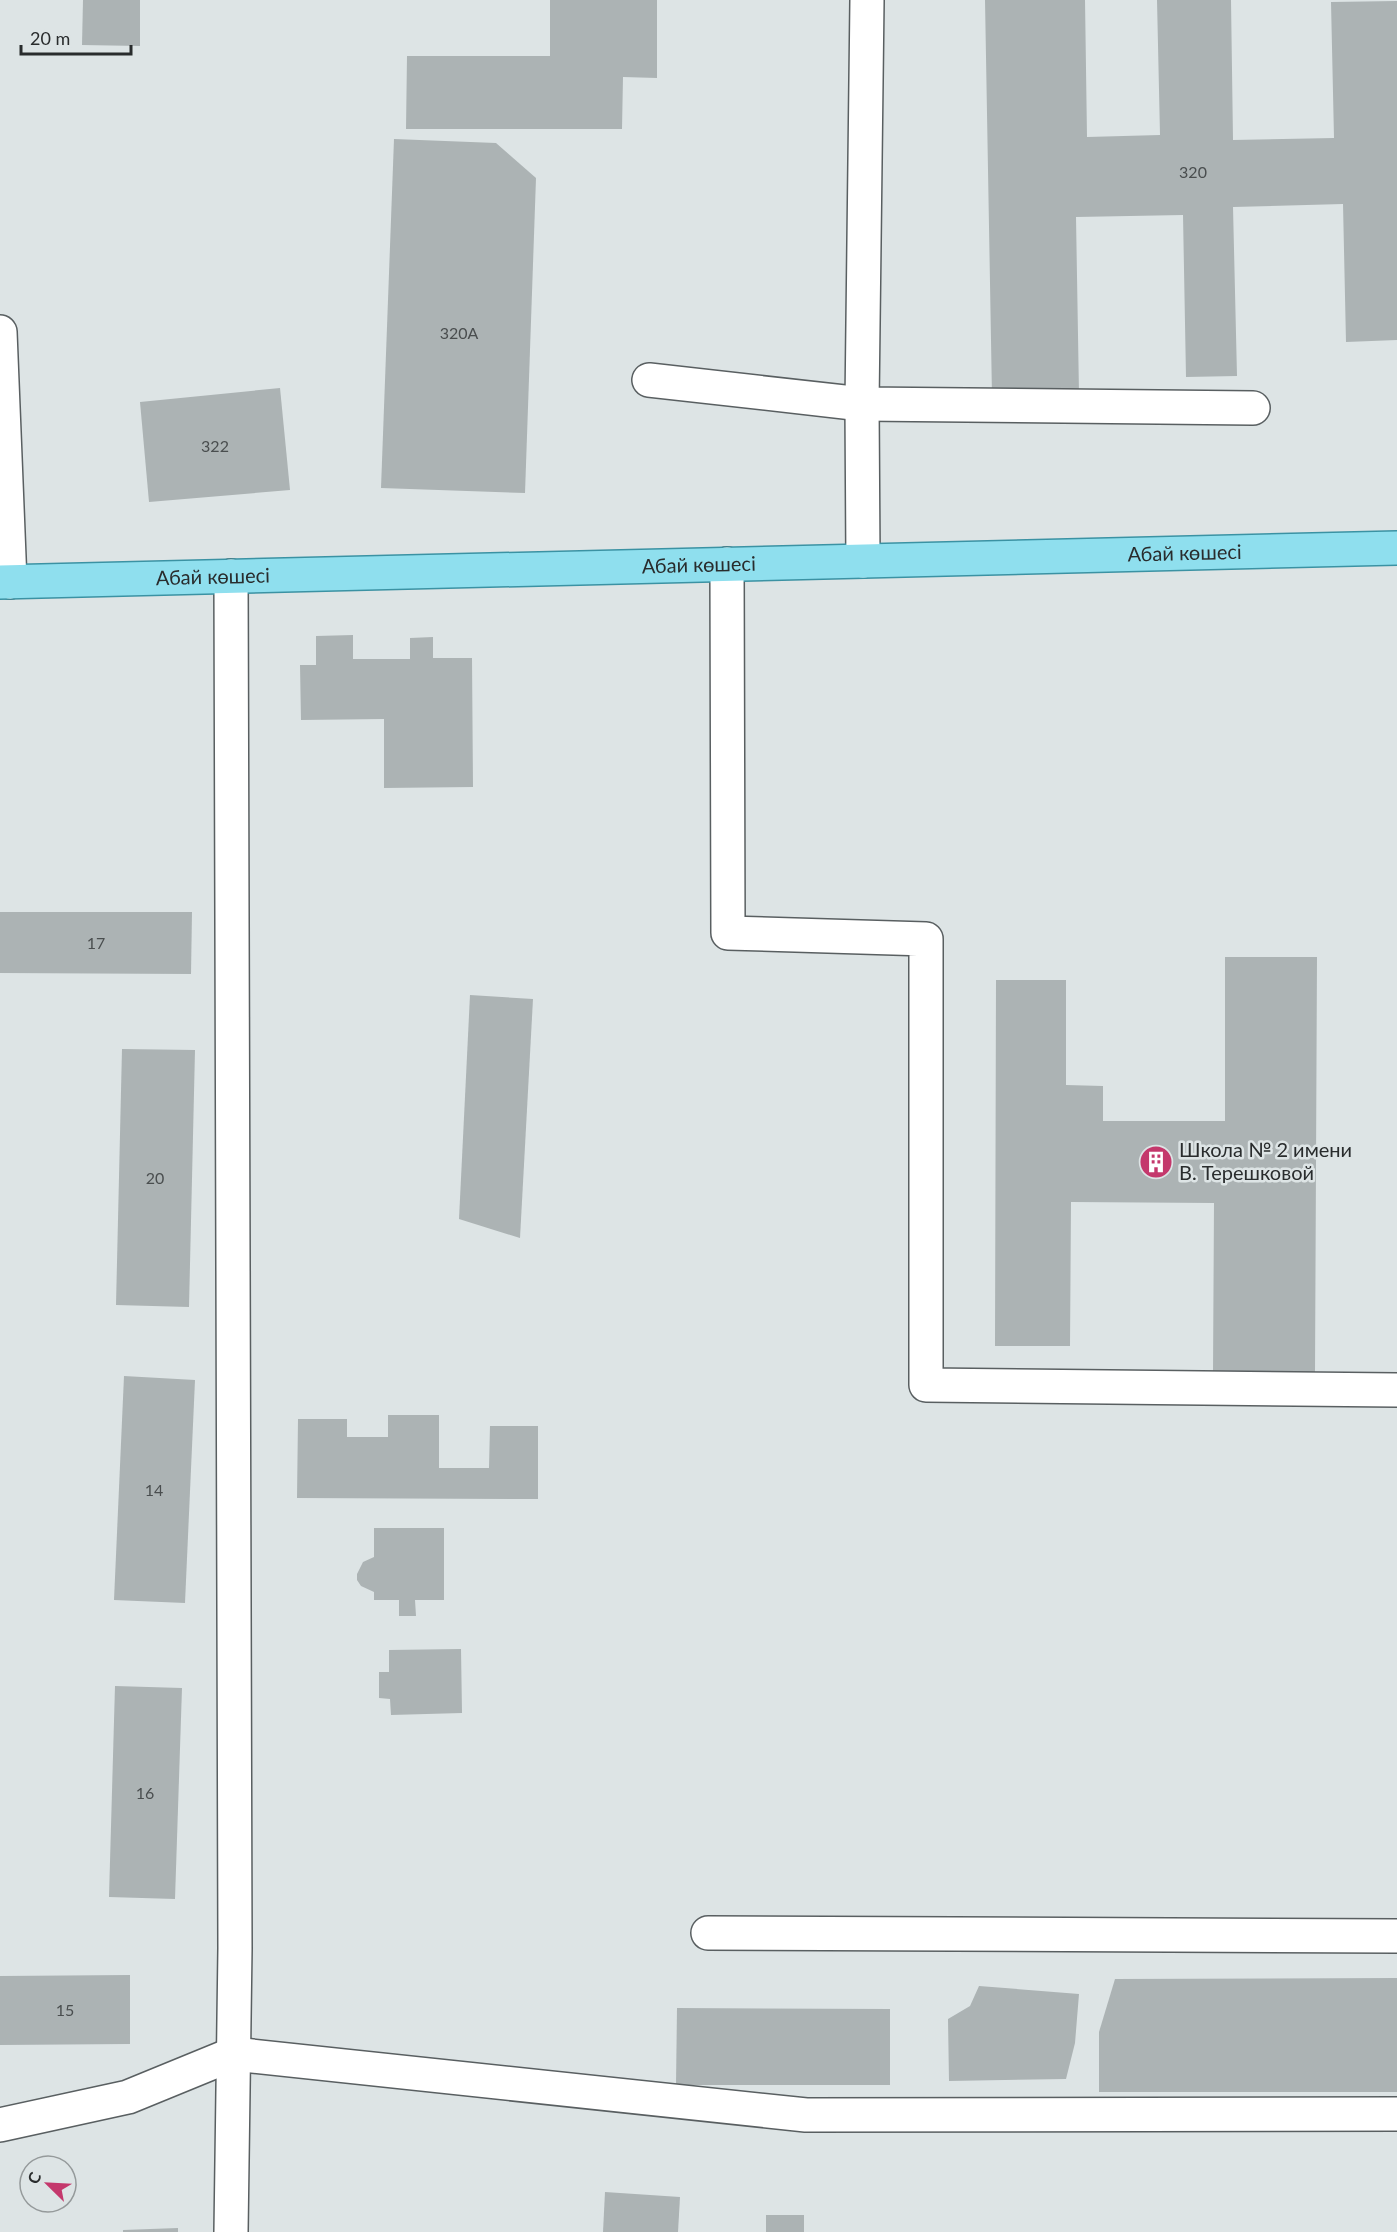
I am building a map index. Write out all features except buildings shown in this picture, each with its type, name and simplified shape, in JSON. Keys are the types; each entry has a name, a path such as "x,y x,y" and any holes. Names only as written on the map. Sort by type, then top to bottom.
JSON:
{"main road":[{"name":"Абай көшесі","path":"5,582 1397,548"}],"street":[{"path":"863,561 862,404 867,0"},
{"path":"0,332 5,582"},
{"path":"649,380 862,404 1253,408"},
{"path":"727,564 728,933 926,939 926,1384 1397,1390"},
{"path":"231,576 233,2054 231,2232"},
{"path":"708,1933 1397,1936"},
{"path":"0,2125 128,2097 233,2054 806,2115 1397,2114"}],"place":[{"name":"Школа № 2 имени В. Терешковой","path":"1156,1162"}]}
